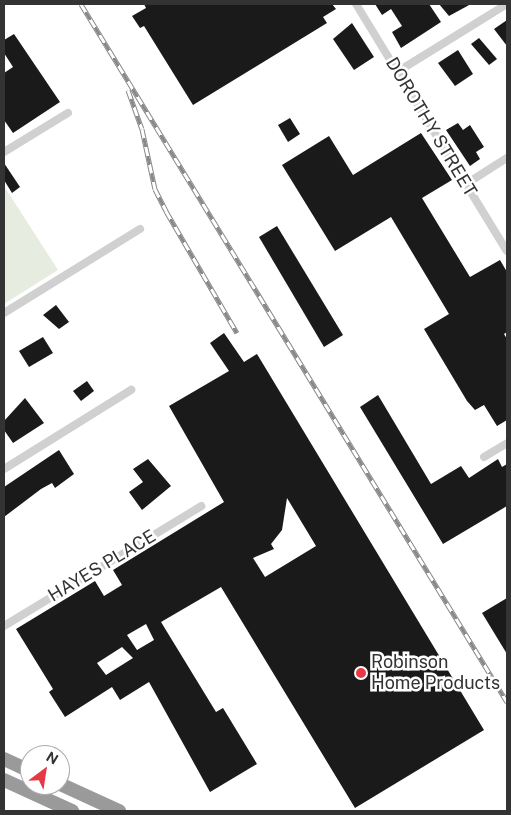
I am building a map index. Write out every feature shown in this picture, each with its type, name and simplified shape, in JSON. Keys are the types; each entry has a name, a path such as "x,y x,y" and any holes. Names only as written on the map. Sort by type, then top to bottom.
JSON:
{"highway":[{"path":"4,759 20,766"},
{"path":"10,783 72,811"},
{"path":"70,789 119,811"}],"street":[{"name":"DOROTHY STREET","path":"356,4 507,251"},
{"path":"397,72 507,4"},
{"path":"4,152 68,112"},
{"path":"466,184 507,158"},
{"path":"4,313 140,229"},
{"path":"4,469 131,390"},
{"path":"484,457 507,443"},
{"name":"HAYES PLACE","path":"4,626 201,506"}],"shaded area":[{"path":"4,186 58,270 4,304"}],"building":[{"path":"144,4 332,4 336,9 323,17 327,23 193,105 144,26 140,28 132,16 146,8"},
{"path":"375,4 429,4 441,22 401,48 392,32 402,26 391,9 382,15"},
{"path":"439,4 471,4 449,16"},
{"path":"507,20 507,46 494,29"},
{"path":"352,23 374,57 354,70 333,39"},
{"path":"14,34 60,102 13,133 4,120 4,73 13,67 4,53 4,40"},
{"path":"479,38 497,59 489,65 471,44"},
{"path":"458,50 473,74 455,86 438,63"},
{"path":"290,118 300,134 288,142 278,125"},
{"path":"458,123 463,130 470,125 484,147 476,152 480,159 470,166 446,130"},
{"path":"421,133 452,180 422,198 470,277 500,260 507,272 507,332 504,334 507,339 507,420 497,426 484,405 475,410 467,401 424,329 449,314 391,217 335,251 282,165 329,136 353,175"},
{"path":"4,163 20,187 12,193 4,180"},
{"path":"277,226 343,335 324,347 259,237"},
{"path":"56,305 69,322 59,329 43,315"},
{"path":"224,333 244,362 257,354 484,730 355,808 221,587 161,622 216,712 223,708 257,764 210,792 149,682 120,700 112,687 65,717 49,692 53,689 16,629 95,581 104,596 122,585 113,570 224,502 169,406 229,371 210,343","holes":["287,498 316,546 265,577 253,558 274,549 271,544 282,530","146,624 154,640 137,650 127,635","122,647 133,658 106,675 97,663"]},
{"path":"43,337 53,353 29,367 19,351"},
{"path":"87,381 94,391 81,401 73,391"},
{"path":"378,395 431,484 461,466 469,478 498,459 502,467 507,464 507,506 443,544 360,407"},
{"path":"25,398 44,423 13,443 4,430 4,421"},
{"path":"59,450 74,474 55,488 52,483 41,489 4,517 4,487"},
{"path":"148,459 171,486 142,510 129,492 143,482 133,469"},
{"path":"507,598 507,654 482,613"}],"railway":[{"path":"81,4 507,702"},
{"path":"128,90 142,129 155,189 237,333"}],"place":[{"name":"Robinson Home Products","path":"361,673"}]}
